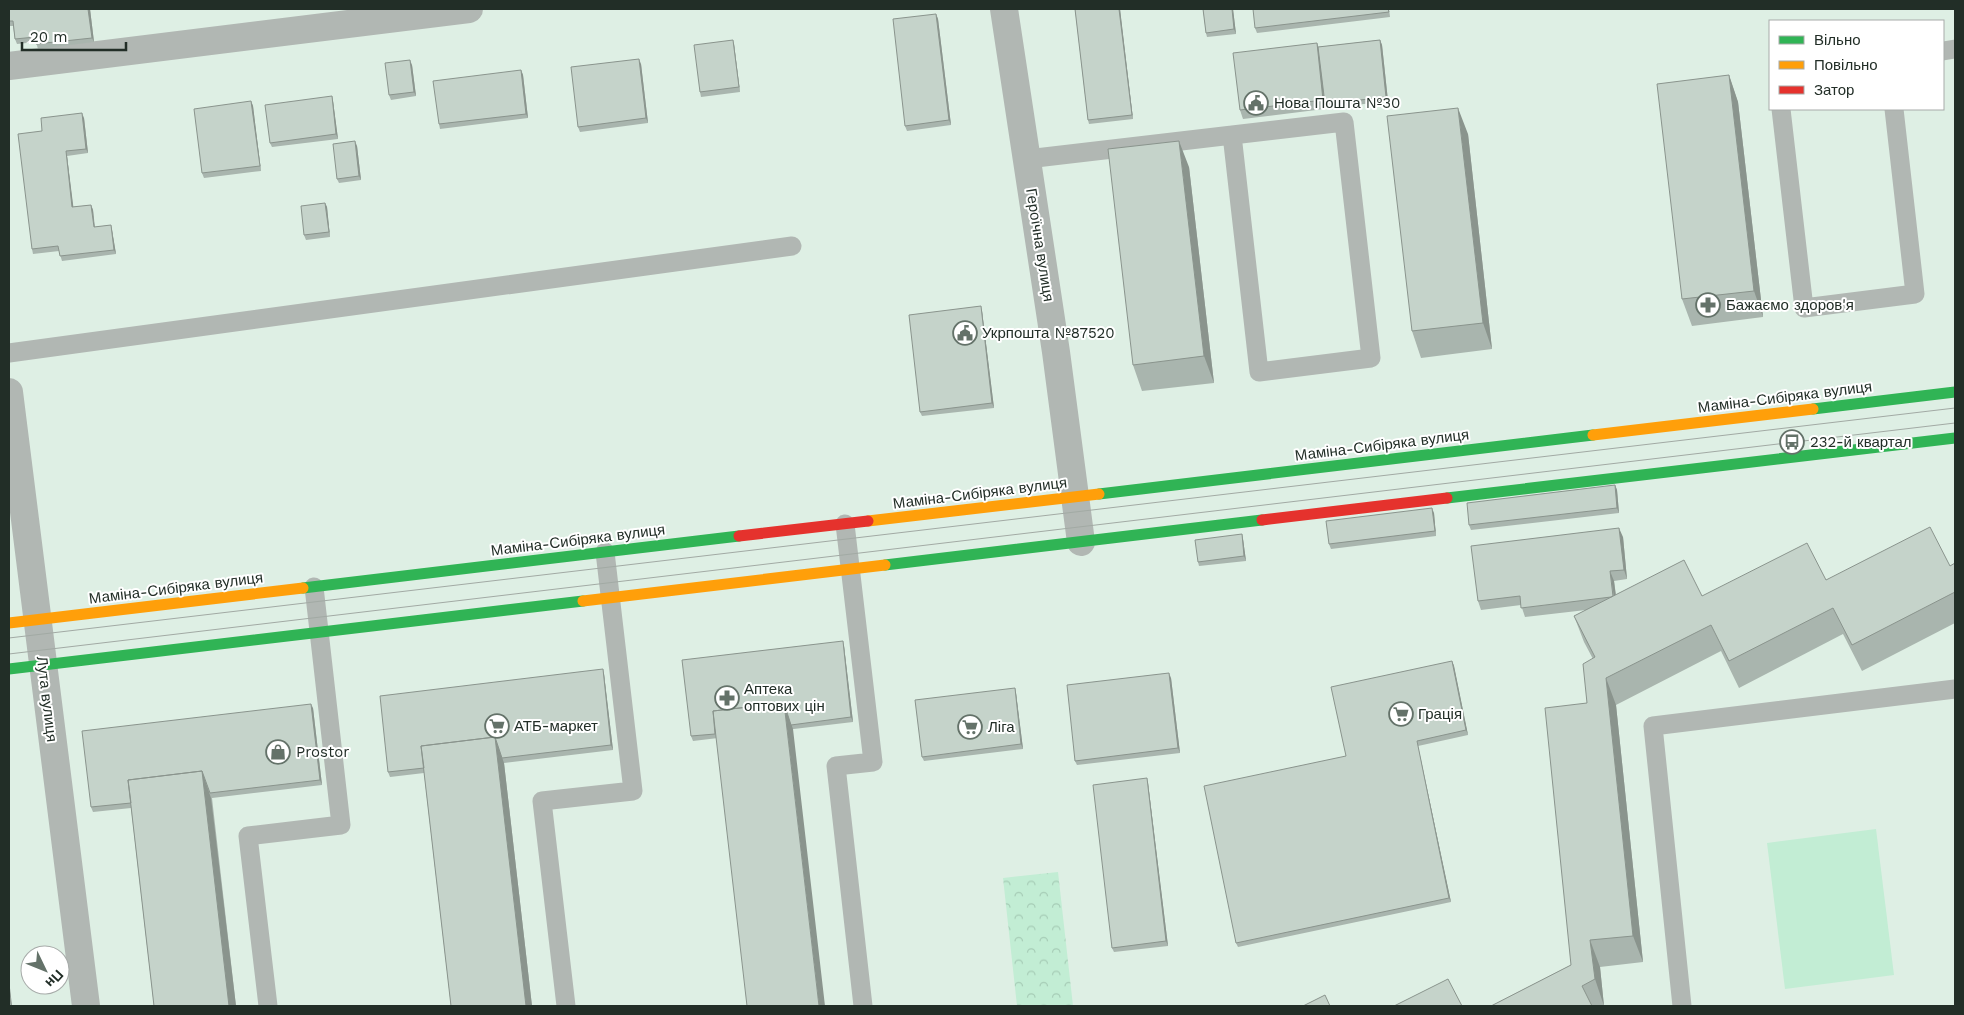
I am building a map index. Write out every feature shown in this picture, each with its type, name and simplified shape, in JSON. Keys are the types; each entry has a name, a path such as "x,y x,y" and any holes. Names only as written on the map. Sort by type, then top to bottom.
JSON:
{"main road":[{"name":"Маміна-Сибіряка вулиця","path":"9,623 1955,392"},
{"path":"9,669 1955,438"}],"street":[{"path":"9,66 469,9"},
{"name":"Героїчна вулиця","path":"1004,9 1076,496 1081,542"},
{"name":"Лута вулиця","path":"9,392 86,1006"}],"lane":[{"path":"1781,110 1804,308 1915,294 1894,110"},
{"path":"1027,159 1232,135 1344,122 1371,358 1259,372 1232,135"},
{"path":"9,353 792,246"},
{"path":"845,524 872,762 836,766 863,1006"},
{"path":"566,1006 542,801 633,791 605,552"},
{"path":"268,1006 248,836 341,825 314,587"},
{"path":"1682,1006 1653,726 1955,689"}],"green space":[{"path":"1876,829 1894,975 1785,989 1767,843"},
{"path":"1058,872 1073,1006 1017,1006 1003,878"}],"building":[{"path":"9,9 88,9 92,38 36,44 35,37 15,39 13,21 9,21"},
{"path":"1075,9 1119,9 1132,115 1088,120"},
{"path":"1203,9 1232,9 1234,29 1206,33"},
{"path":"1253,9 1388,9 1389,12 1255,28"},
{"path":"936,14 949,120 905,126 893,19"},
{"path":"733,40 739,87 700,92 694,45"},
{"path":"1380,40 1386,97 1325,104 1318,47"},
{"path":"1317,43 1323,100 1240,110 1233,53"},
{"path":"639,59 646,118 578,127 571,67"},
{"path":"410,60 414,92 389,95 385,63"},
{"path":"521,70 526,114 439,124 433,81"},
{"path":"1729,75 1754,291 1682,299 1657,84"},
{"path":"332,96 336,134 270,143 265,105"},
{"path":"251,101 260,166 202,173 194,109"},
{"path":"1458,108 1483,323 1412,331 1387,116"},
{"path":"82,113 86,149 66,151 72,207 91,205 94,227 111,225 114,250 60,256 58,246 32,249 18,134 42,131 41,118"},
{"path":"355,141 359,176 337,179 333,144"},
{"path":"1179,141 1204,356 1133,365 1108,149"},
{"path":"325,203 329,232 304,235 301,206"},
{"path":"981,306 992,403 920,412 909,315"},
{"path":"1615,485 1617,508 1469,525 1467,503"},
{"path":"1432,508 1435,531 1329,544 1326,521"},
{"path":"1930,527 1950,566 1955,563 1955,592 1852,645 1833,608 1729,661 1711,625 1606,678 1633,936 1590,940 1595,979 1582,986 1592,1006 1491,1006 1571,965 1545,708 1587,703 1583,664 1595,657 1574,616 1684,560 1702,596 1807,543 1826,580"},
{"path":"1619,528 1624,570 1610,571 1613,596 1521,608 1520,596 1478,601 1471,546"},
{"path":"1242,534 1244,556 1198,562 1195,540"},
{"path":"843,641 851,717 791,725 784,703 713,711 715,734 691,736 682,660"},
{"path":"1452,661 1466,730 1417,741 1449,898 1236,943 1204,786 1346,756 1331,687"},
{"path":"603,669 611,745 502,758 495,737 421,746 424,768 388,772 380,696"},
{"path":"1169,673 1178,748 1075,761 1067,685"},
{"path":"1015,688 1021,744 922,757 915,700"},
{"path":"784,703 819,1006 747,1006 713,711"},
{"path":"311,704 320,780 210,793 202,771 128,780 131,803 91,807 82,731"},
{"path":"495,737 526,1006 451,1006 421,746"},
{"path":"202,771 229,1006 154,1006 128,780"},
{"path":"1147,778 1166,941 1112,948 1093,785"},
{"path":"1448,979 1462,1006 1394,1006"},
{"path":"9,987 11,1006 9,1006"},
{"path":"1325,995 1330,1006 1303,1006"}],"tram line":[{"path":"9,638 1955,408"},
{"path":"9,654 1955,423"}],"traffic: fast":[{"path":"1813,409 1955,392"},
{"path":"1099,494 1593,435"},
{"path":"1447,498 1955,438"},
{"path":"885,565 1262,520"},
{"path":"303,588 739,536"},
{"path":"9,669 583,601"}],"traffic: slow":[{"path":"1593,435 1813,409"},
{"path":"868,521 1099,494"},
{"path":"583,601 885,565"},
{"path":"9,623 303,588"}],"traffic: jam":[{"path":"1262,520 1447,498"},
{"path":"739,536 868,521"}],"place":[{"name":"Нова Пошта №30","path":"1256,103"},
{"name":"Бажаємо здоров'я","path":"1708,305"},
{"name":"Укрпошта №87520","path":"965,333"},
{"name":"232-й квартал","path":"1792,442"},
{"name":"Аптека оптових цін","path":"727,698"},
{"name":"Грація","path":"1401,714"},
{"name":"АТБ-маркет","path":"497,726"},
{"name":"Ліга","path":"970,727"},
{"name":"Prostor","path":"278,752"}]}
